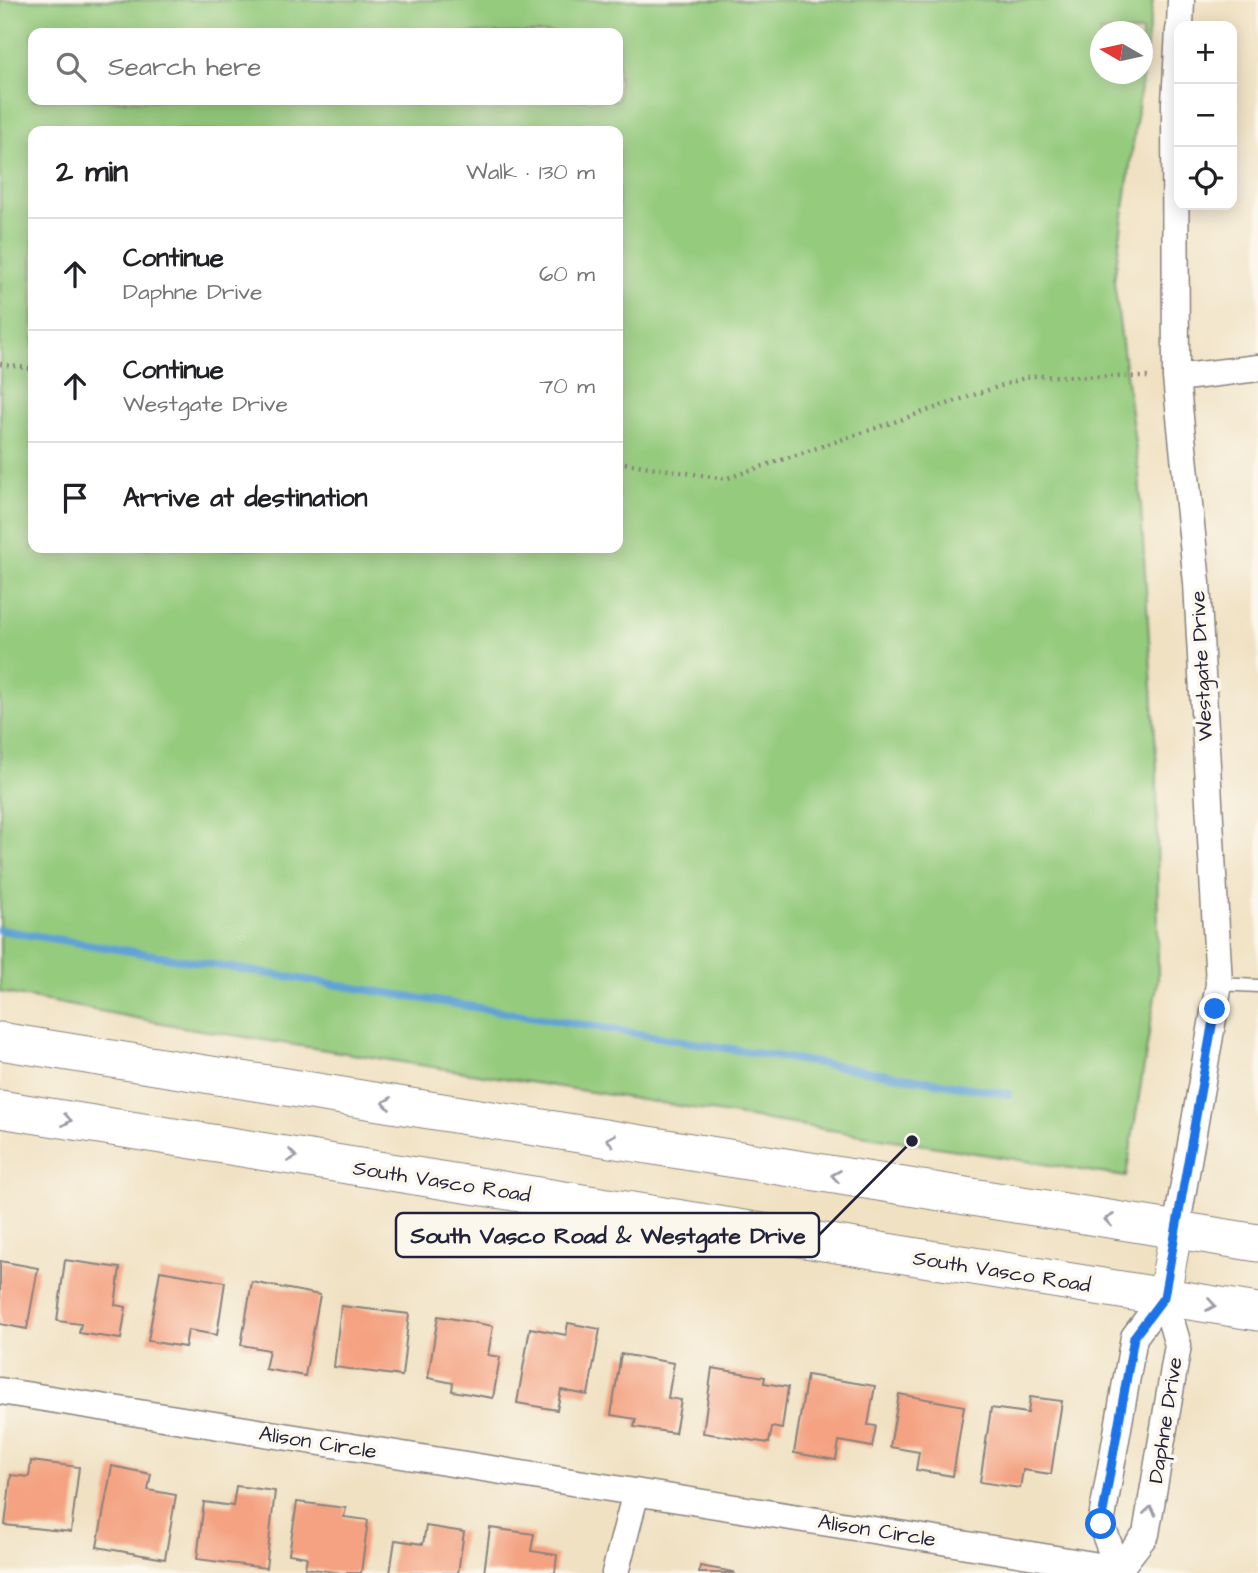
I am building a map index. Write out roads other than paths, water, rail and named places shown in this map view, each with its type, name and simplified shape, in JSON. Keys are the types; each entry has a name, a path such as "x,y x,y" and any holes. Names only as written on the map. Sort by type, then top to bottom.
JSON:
{"main road":[{"path":"0,1041 1258,1243"},
{"name":"South Vasco Road","path":"0,1110 1258,1312"}],"street":[{"name":"Westgate Drive","path":"1180,21 1181,0"},
{"name":"Westgate Drive","path":"1164,1297 1219,984 1197,583 1176,377 1176,84"},
{"path":"1176,377 1258,368"},
{"path":"1117,1571 1101,1524 1105,1498 1134,1337 1164,1297"},
{"name":"Daphne Drive","path":"1117,1571 1146,1534 1178,1345 1164,1297"},
{"name":"Alison Circle","path":"0,1391 1117,1571"},
{"path":"615,1573 636,1492"}],"lane":[{"path":"1219,984 1258,986"}],"waterway":[{"path":"0,930 1008,1094"}],"place":[{"name":"South Vasco Road & Westgate Drive","path":"912,1141"}]}
